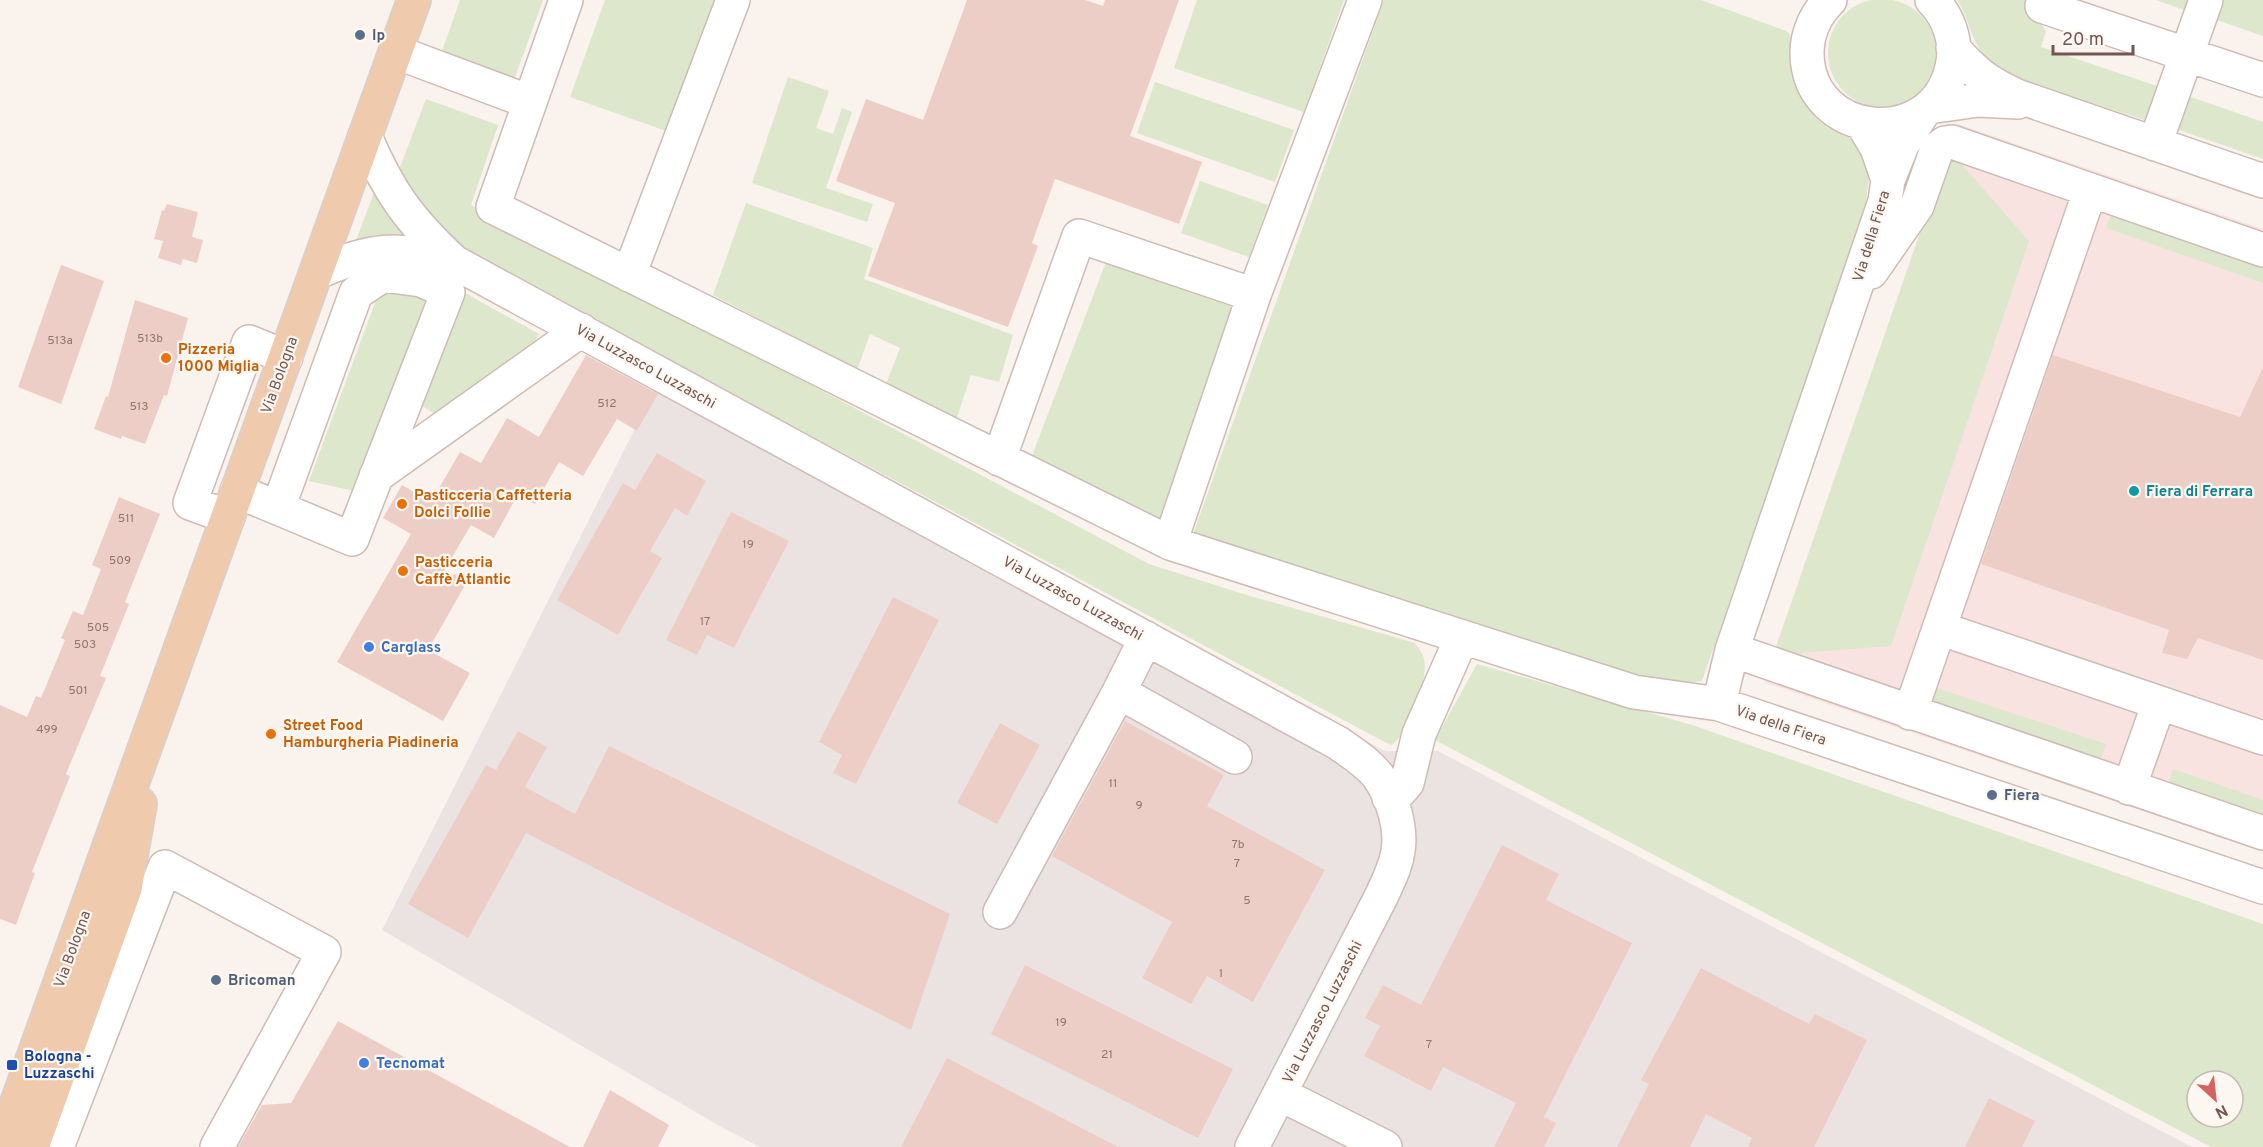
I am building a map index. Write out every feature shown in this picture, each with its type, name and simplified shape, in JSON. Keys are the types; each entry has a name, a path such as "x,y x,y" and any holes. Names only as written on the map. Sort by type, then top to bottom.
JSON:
{"main road":[{"name":"Via Bologna","path":"1,1147 414,0"},
{"name":"Via Bologna","path":"32,1147 125,888 140,808 144,751"}],"street":[{"path":"566,0 493,207 1170,543 1634,692 1719,704"},
{"path":"629,275 733,0"},
{"path":"1170,543 1254,295 1365,0"},
{"name":"Via della Fiera","path":"1830,0 1821,10 1812,28 1808,48 1809,68 1816,87 1827,103 1843,115 1862,123 1892,124 1912,118 1926,109 1961,102 1997,100 2047,107"},
{"name":"Via della Fiera","path":"1932,0 1947,22 1953,48 1953,63 1947,82 1902,145 1888,180 1885,201 1732,651 1719,704 2263,887"},
{"path":"2155,144 2206,0"},
{"path":"2042,6 2263,80"},
{"name":"Via della Fiera","path":"1953,48 1984,79 2047,107 2263,181"},
{"path":"396,52 530,102"},
{"name":"Via della Fiera","path":"1862,123 1876,148 1888,180"},
{"name":"Via Luzzasco Luzzaschi","path":"365,136 377,164 405,211 454,262"},
{"path":"1852,298 1917,206 1937,150 1946,142 1952,142 2263,250"},
{"path":"1910,713 2090,191"},
{"path":"999,459 1079,236 1254,295"},
{"name":"Via Luzzasco Luzzaschi","path":"316,273 363,254 383,251 428,254 454,262 1338,743 1373,771 1389,798 1395,818 1399,849 1395,866 1252,1147"},
{"path":"278,508 357,293 383,275 421,280 448,292 352,539 278,508 190,503 249,342 286,357"},
{"path":"376,476 581,330"},
{"path":"1940,628 2263,738"},
{"path":"1389,798 1407,783 1419,734 1462,637"},
{"path":"1000,912 1146,638"},
{"path":"1732,651 2263,833"},
{"path":"1119,692 1235,757"},
{"path":"2130,788 2159,702"},
{"path":"57,1147 165,867 324,952 217,1147"},
{"path":"1280,1094 1384,1147"}],"shaded area":[{"path":"1958,124 2263,229 2263,852 1764,682"},
{"path":"666,367 1201,650 1385,751 1438,751 2192,1147 760,1147 725,1129 382,930"}],"green space":[{"path":"1882,-1 1903,3 1920,15 1932,32 1936,53 1932,74 1920,91 1903,103 1882,107 1861,103 1844,91 1832,74 1828,53 1832,32 1844,15 1861,3"},
{"path":"460,0 543,0 514,80 441,54"},
{"path":"605,0 717,0 669,132 570,97"},
{"path":"1197,0 1344,0 1304,112 1174,68"},
{"path":"1384,0 1701,0 1790,34 1795,73 1802,96 1817,117 1861,146 1869,176 1865,211 1702,681 1648,688 1191,540"},
{"path":"1957,0 2040,0 2037,18 2046,31 2041,47 2160,87 2148,121 2037,86 2002,70 1992,63 1979,48"},
{"path":"2156,0 2187,0 2184,10"},
{"path":"2224,0 2263,0 2263,36 2217,20"},
{"path":"788,77 829,91 816,128 833,134 842,108 852,112 826,188 873,204 867,222 752,183"},
{"path":"1155,82 1294,130 1275,182 1137,133"},
{"path":"2188,96 2263,122 2263,159 2176,129"},
{"path":"426,99 498,125 471,205 1149,564 1240,593 1415,643 1422,653 1425,668 1416,706 1404,731 1391,745 1379,739 451,243 397,175"},
{"path":"1949,150 2029,241 1891,646 1773,655"},
{"path":"1200,181 1268,205 1249,257 1181,233"},
{"path":"376,187 419,241 354,246"},
{"path":"746,203 873,248 864,279 1013,335 999,382 971,375 956,420 885,387 900,348 870,334 857,370 713,295"},
{"path":"2113,209 2263,260 2263,283 2106,228"},
{"path":"1106,262 1238,309 1164,529 1030,461"},
{"path":"379,292 408,292 431,296 354,491 309,481"},
{"path":"463,292 539,334 531,348 438,416 422,406"},
{"path":"1477,664 1692,725 2263,924 2263,1147 2211,1147 1435,740"},
{"path":"1934,687 2106,744 2099,763 1928,706"},
{"path":"2173,769 2263,800 2263,819 2167,787"}],"building":[{"path":"967,0 1085,0 1103,6 1105,0 1179,0 1130,136 1202,162 1179,224 1055,179 1032,243 1038,246 1008,327 868,276 895,203 836,181 866,99 923,120"},
{"path":"167,204 198,212 192,237 203,240 197,263 183,259 181,265 158,258 163,241 154,239 162,210 164,211"},
{"path":"61,265 104,281 61,404 18,387"},
{"path":"135,300 188,318 167,396 164,395 145,444 122,436 121,439 94,429 106,396 108,397"},
{"path":"586,355 658,394 637,431 617,419 583,476 559,462 535,504 518,494 494,538 471,525 441,576 472,573 428,650 470,673 443,721 337,662 411,534 383,518 402,485 431,502 460,452 481,463 507,418 539,437"},
{"name":"Fiera di Ferrara","path":"2053,355 2240,417 2263,367 2263,660 2198,638 2187,659 2162,653 2169,630 1981,564"},
{"path":"657,453 706,481 687,516 675,508 650,551 662,558 618,635 557,600 623,483 635,490"},
{"path":"119,497 160,514 125,602 129,604 100,676 106,678 66,774 70,776 32,872 35,873 16,925 0,919 0,705 27,717 36,696 41,698 65,640 61,638 73,611 83,615 101,569 92,565"},
{"path":"731,512 789,541 734,648 707,635 697,655 666,640"},
{"path":"893,597 939,620 856,784 833,773 842,755 819,742"},
{"path":"1125,721 1224,775 1207,806 1325,870 1253,1002 1207,976 1191,1004 1142,978 1172,922 1052,856"},
{"path":"1000,723 1040,745 997,824 957,803"},
{"path":"518,731 547,747 525,787 575,814 609,746 950,914 911,1030 526,833 468,938 408,904 486,765 496,770"},
{"path":"1502,845 1559,874 1546,900 1632,943 1544,1117 1556,1123 1544,1147 1494,1147 1516,1103 1443,1067 1431,1091 1364,1056 1380,1026 1365,1018 1383,985 1421,1005"},
{"path":"1025,965 1233,1069 1198,1138 991,1034"},
{"path":"1701,968 1809,1024 1815,1014 1867,1040 1814,1147 1748,1147 1752,1138 1706,1114 1690,1147 1617,1147 1649,1084 1641,1080"},
{"name":"Tecnomat","path":"338,1021 570,1147 238,1147 262,1105 291,1103"},
{"path":"947,1058 989,1080 1118,1147 901,1147"},
{"path":"610,1090 669,1125 658,1147 583,1147"},
{"path":"1989,1098 2035,1121 2022,1147 1965,1147"}],"place":[{"name":"Ip","path":"360,35"},
{"name":"Pizzeria 1000 Miglia","path":"166,358"},
{"name":"Fiera di Ferrara","path":"2134,491"},
{"name":"Pasticceria Caffetteria Dolci Follie","path":"402,504"},
{"name":"Pasticceria Caffè Atlantic","path":"403,571"},
{"name":"Carglass","path":"369,647"},
{"name":"Street Food Hamburgheria Piadineria","path":"271,734"},
{"name":"Fiera","path":"1992,795"},
{"name":"Bricoman","path":"216,980"},
{"name":"Tecnomat","path":"364,1063"},
{"name":"Bologna - Luzzaschi","path":"12,1065"}]}
